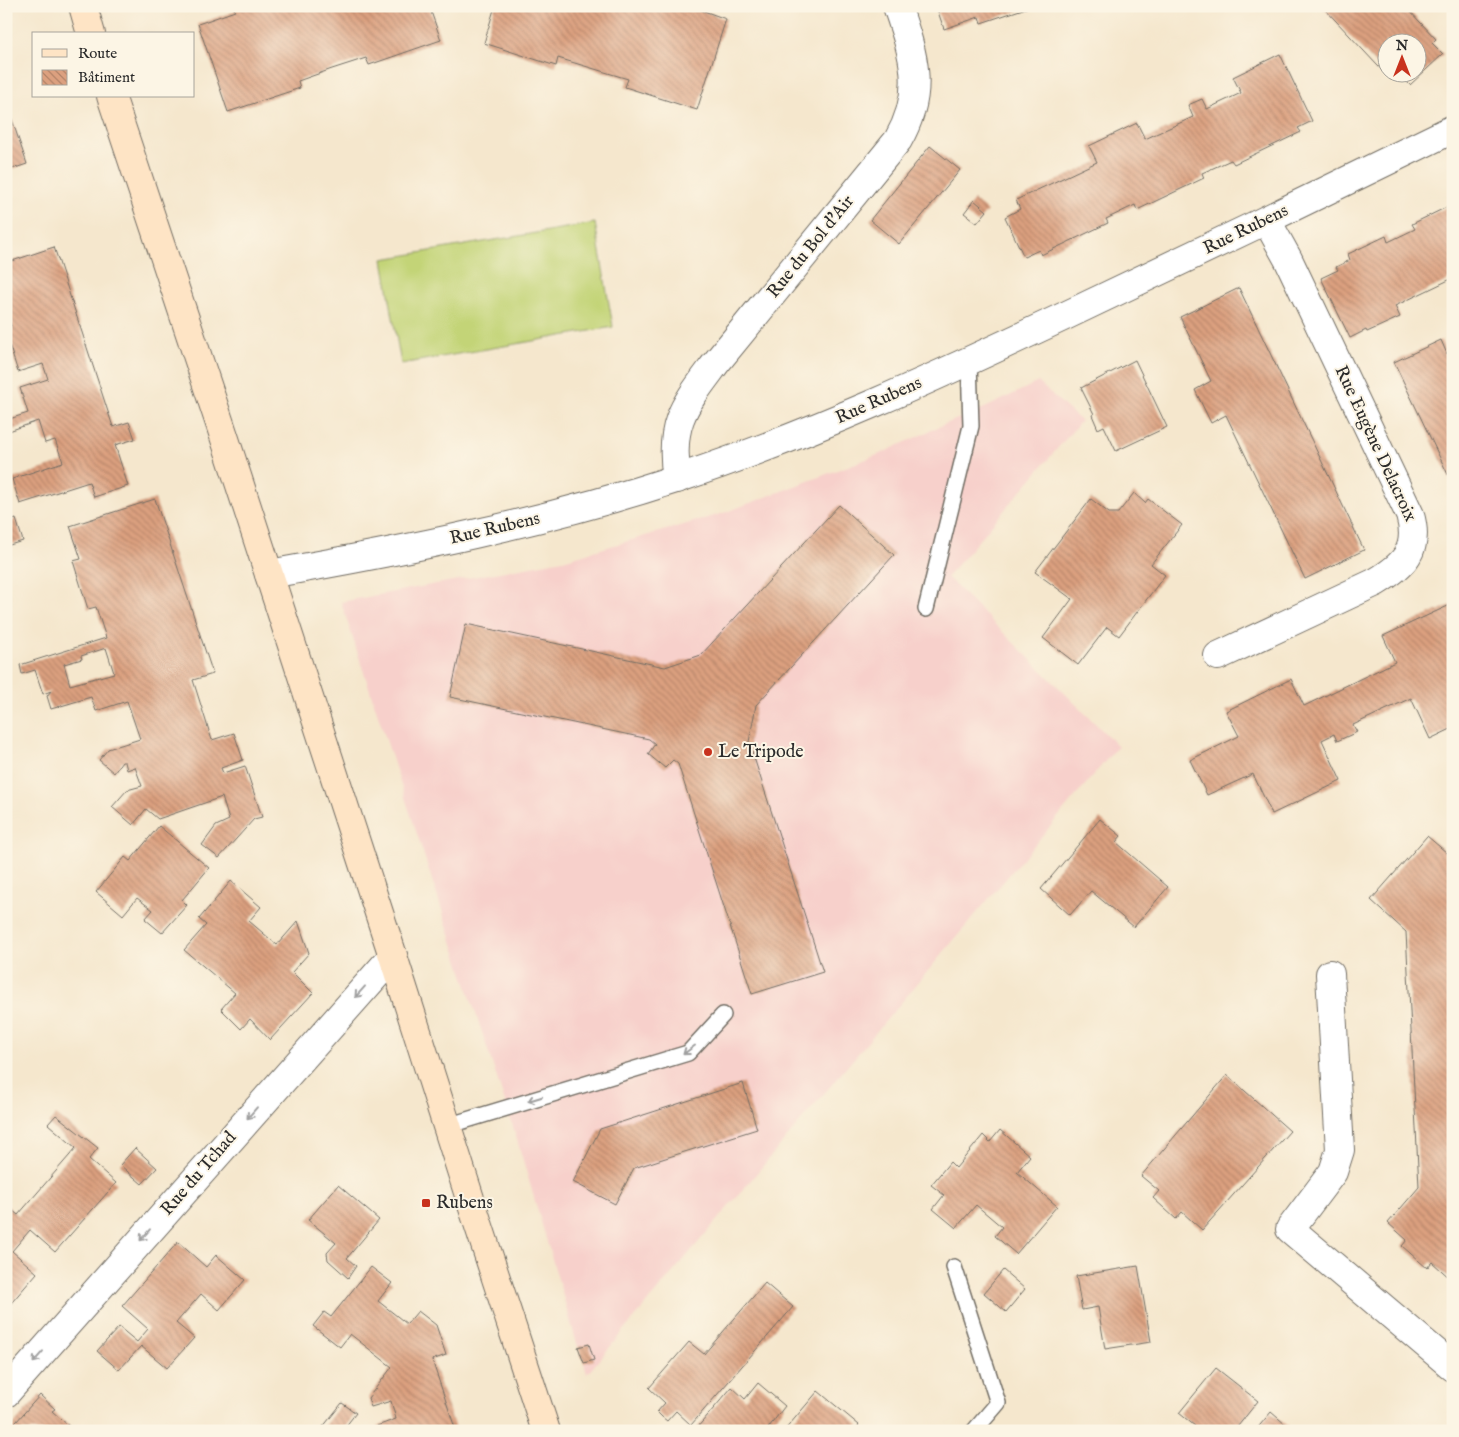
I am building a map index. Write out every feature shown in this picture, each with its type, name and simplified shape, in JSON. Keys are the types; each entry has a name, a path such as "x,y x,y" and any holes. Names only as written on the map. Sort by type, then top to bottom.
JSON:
{"main road":[{"path":"82,6 90,32"},
{"path":"112,98 269,574 546,1431"}],"street":[{"name":"Rue du Bol d'Air","path":"677,479 674,439 678,422 694,391 898,140 906,125 916,86 915,68 911,48 897,6"},
{"name":"Rue Rubens","path":"269,574 469,536 601,502 677,479 804,434 969,361 1267,220 1453,129"},
{"name":"Rue Eugène Delacroix","path":"1218,656 1376,582 1394,571 1406,558 1414,542 1414,529 1410,515 1292,268 1267,220"},
{"name":"Rue du Tchad","path":"6,1393 393,956"},
{"path":"1330,974 1340,1150 1334,1172 1290,1228 1453,1367"}],"lane":[{"path":"926,609 971,426 969,361"},
{"path":"447,1126 688,1053 723,1015"},
{"path":"954,1267 998,1403 974,1431"}],"shaded area":[{"path":"1038,382 1081,421 947,577 1118,746 587,1374 584,1363 594,1359 589,1344 578,1347 515,1133 341,602 563,560 721,514 880,454 987,407"}],"green space":[{"path":"595,223 613,327 401,364 383,259"}],"building":[{"path":"233,6 429,6 441,40 369,65 366,58 332,69 298,81 300,88 228,112 198,24 235,11"},
{"path":"495,6 690,6 726,19 697,110 625,87 628,79 558,58 556,66 484,43"},
{"path":"936,6 1029,7 981,23 979,17 944,29"},
{"path":"1322,6 1405,6 1436,39 1432,43 1443,54 1426,70 1426,32 1376,32 1376,64"},
{"path":"1280,54 1312,121 1298,128 1301,132 1234,164 1231,160 1202,173 1204,178 1137,210 1135,205 1106,219 1108,223 1041,255 1039,250 1024,257 1005,217 1020,209 1016,200 1097,162 1089,146 1137,123 1145,139 1193,117 1188,105 1202,99 1207,109 1241,93 1233,77"},
{"path":"8,108 27,164 6,171 6,109"},
{"path":"930,146 960,170 899,244 870,220"},
{"path":"974,200 987,211 977,223 964,213"},
{"path":"1451,205 1453,210 1453,278 1395,306 1400,317 1350,338 1321,278 1338,270 1336,267 1350,260 1348,254 1386,236 1388,242 1415,229 1412,224"},
{"path":"54,247 113,427 129,422 135,439 115,445 128,486 94,497 89,482 20,504 12,479 63,462 55,440 45,443 38,421 6,432 6,420 28,413 20,388 48,379 43,364 18,372 6,335 6,327 11,326 6,312 6,263"},
{"path":"1239,288 1364,550 1305,579 1226,415 1211,423 1195,390 1211,381 1180,317"},
{"path":"1441,340 1447,354 1453,352 1453,485 1394,362"},
{"path":"1135,360 1167,427 1116,451 1104,426 1098,429 1092,415 1094,414 1081,388"},
{"path":"1134,493 1145,503 1148,499 1182,525 1151,564 1165,575 1119,636 1107,627 1078,665 1043,638 1072,599 1035,572 1091,499 1109,513 1118,513"},
{"path":"155,499 213,674 193,680 212,740 234,733 243,760 221,768 223,773 245,766 262,817 254,819 219,858 202,845 216,826 229,820 222,797 158,819 146,809 133,825 112,807 127,790 142,786 135,767 127,770 125,762 122,762 114,773 99,760 108,749 140,739 127,701 96,711 91,697 51,709 47,696 51,691 43,694 35,670 22,674 20,665 106,638 96,607 88,609 73,561 81,559 70,526","holes":["106,648 114,673 70,685 64,664 82,659 81,656"]},
{"name":"Le Tripode","path":"839,505 894,555 756,705 749,742 823,972 752,994 678,764 673,760 665,768 648,754 655,744 649,739 450,697 466,624 665,667 701,655"},
{"path":"16,519 23,541 6,546 6,522"},
{"path":"1450,605 1453,611 1453,728 1430,739 1411,698 1353,725 1357,732 1337,741 1334,734 1322,740 1341,781 1272,814 1253,774 1207,795 1190,760 1239,736 1226,711 1291,679 1304,706 1395,662 1383,636"},
{"path":"1100,819 1121,836 1116,842 1168,887 1134,927 1091,891 1070,915 1041,889"},
{"path":"159,826 209,868 182,900 187,905 162,933 145,919 153,910 137,898 123,915 96,892 125,857 130,861"},
{"path":"1427,836 1453,858 1452,1280 1432,1262 1427,1268 1402,1246 1407,1240 1388,1223 1419,1187 1406,932 1371,900"},
{"path":"231,881 261,907 249,921 277,945 298,921 309,953 292,972 313,993 270,1040 250,1019 241,1029 221,1009 235,993 184,950 206,925 199,919"},
{"path":"1227,1075 1290,1131 1202,1230 1182,1212 1176,1219 1153,1198 1159,1191 1141,1176"},
{"path":"743,1083 757,1129 634,1168 615,1204 573,1182 600,1129"},
{"path":"56,1115 98,1148 89,1159 116,1183 55,1252 30,1230 12,1251 37,1273 6,1309 6,1205 18,1215 76,1148 48,1124"},
{"path":"1000,1130 1030,1156 1017,1172 1057,1206 1016,1254 995,1236 1002,1227 976,1205 956,1228 933,1209 944,1195 931,1185 950,1162 956,1168 983,1135 990,1142"},
{"path":"135,1148 157,1168 142,1184 120,1165"},
{"path":"338,1185 379,1220 347,1258 356,1266 348,1278 328,1260 327,1253 336,1243 308,1220"},
{"path":"178,1242 206,1267 216,1255 245,1280 219,1310 201,1294 176,1323 194,1338 167,1368 141,1346 119,1370 97,1351 119,1327 137,1342 148,1329 122,1306"},
{"path":"1138,1266 1151,1342 1105,1349 1098,1307 1082,1310 1076,1276"},
{"path":"371,1267 392,1283 378,1301 407,1324 418,1311 436,1325 446,1355 432,1360 456,1431 379,1431 377,1426 396,1419 391,1401 371,1407 368,1398 392,1367 350,1334 340,1347 313,1326 324,1312 331,1317"},
{"path":"1003,1270 1025,1289 1006,1312 984,1293"},
{"path":"765,1283 793,1307 691,1425 676,1411 667,1421 657,1412 665,1403 649,1388 689,1342 704,1354"},
{"path":"589,1344 594,1360 584,1363 578,1347"},
{"path":"1216,1368 1258,1401 1234,1431 1201,1431 1179,1413"},
{"path":"758,1383 785,1406 766,1431 698,1431 696,1429 732,1387 745,1399"},
{"path":"818,1391 859,1425 854,1431 784,1431"},
{"path":"40,1395 55,1409 52,1411 70,1427 67,1431 8,1431"},
{"path":"342,1403 356,1413 342,1431 326,1431 322,1428"},
{"path":"1271,1412 1293,1431 1255,1431"}],"place":[{"name":"Le Tripode","path":"708,752"},
{"name":"Rubens","path":"426,1203"}]}
